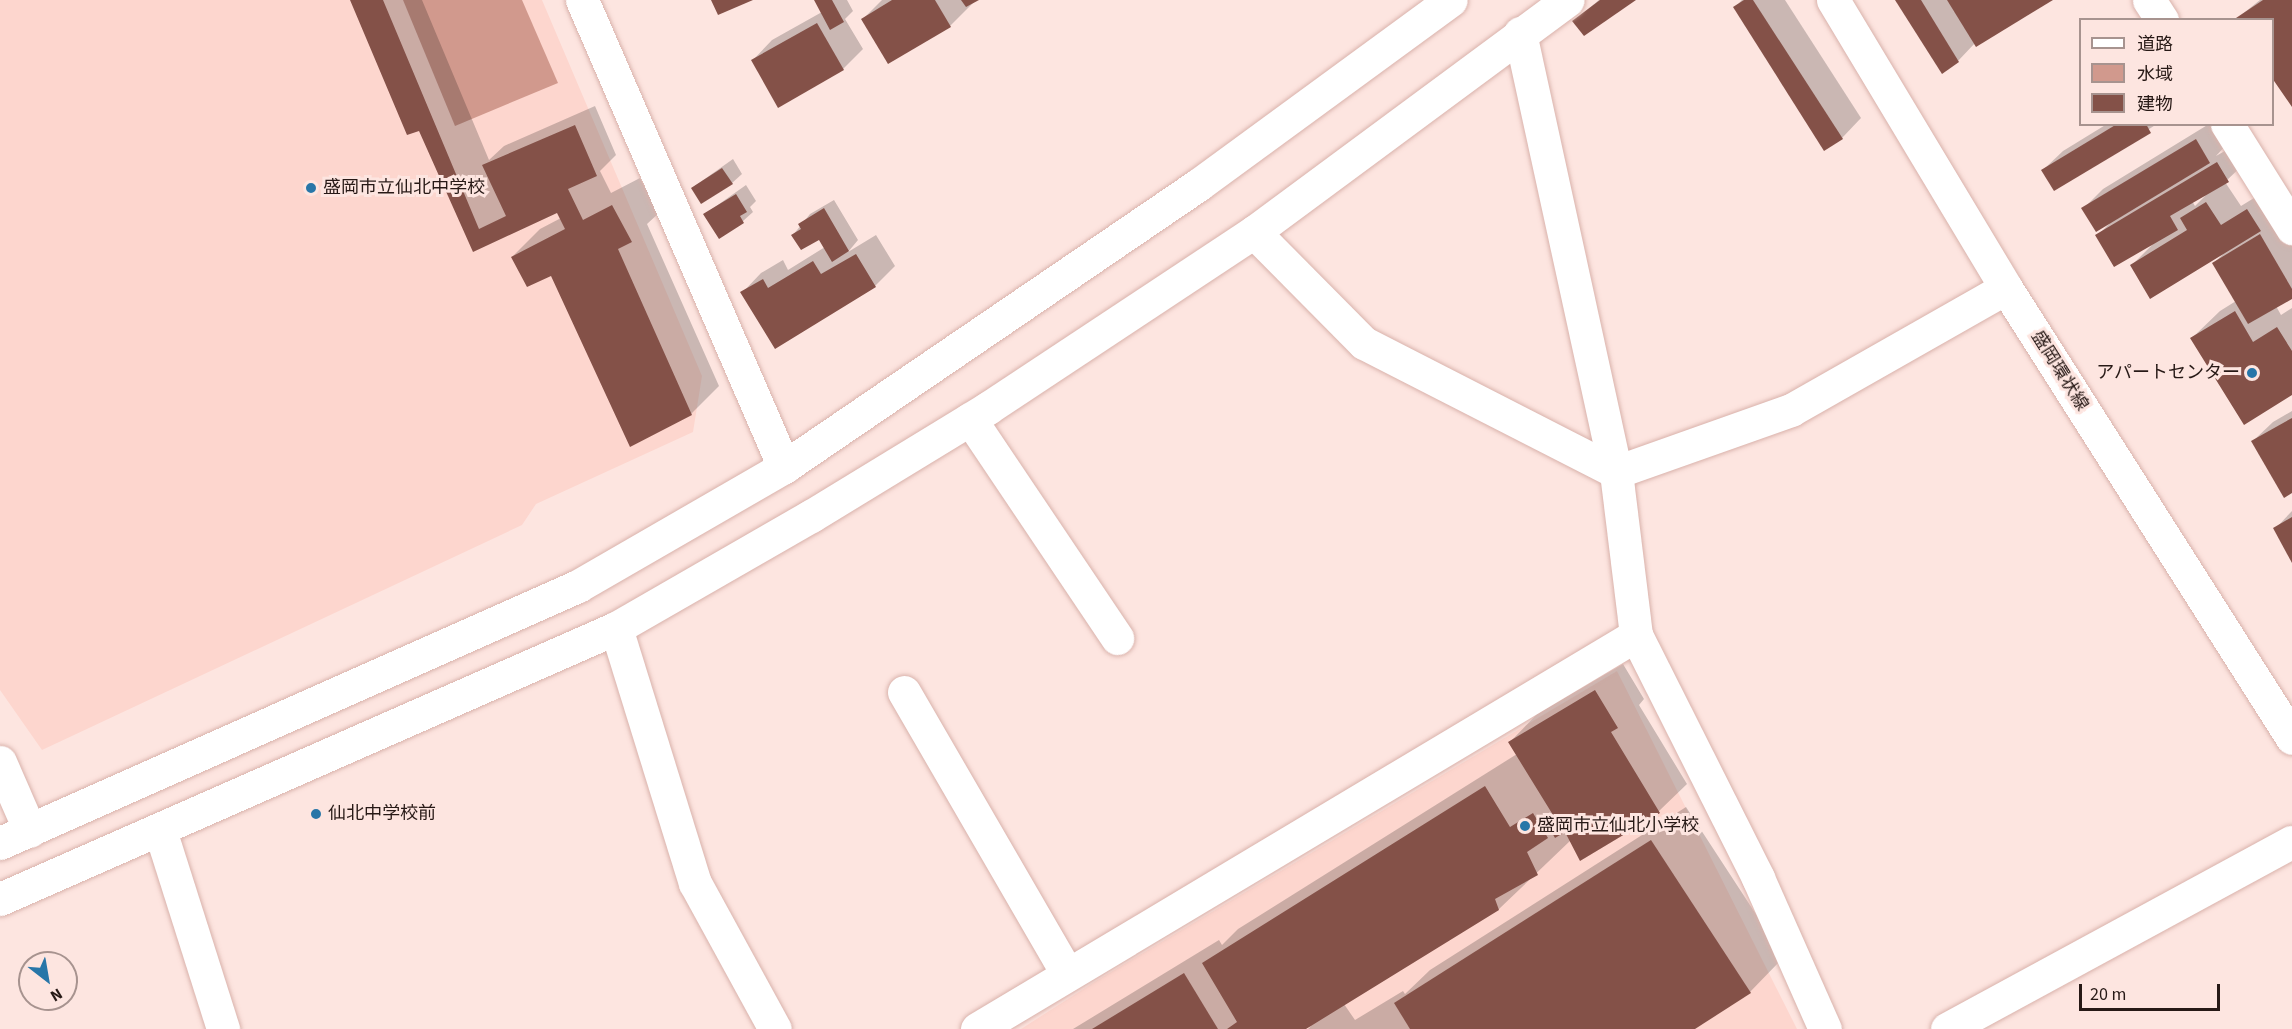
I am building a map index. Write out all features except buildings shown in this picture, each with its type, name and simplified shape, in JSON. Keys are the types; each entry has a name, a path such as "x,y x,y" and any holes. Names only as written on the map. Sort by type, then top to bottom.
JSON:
{"street":[{"path":"582,0 784,467"},
{"path":"0,843 578,586 784,467 1198,185 1451,0"},
{"path":"0,899 616,628 811,516 970,419 1254,232 1567,0"},
{"name":"盛岡環状線","path":"1833,0 2006,288 2292,738"},
{"path":"2149,0 2161,18"},
{"path":"1520,33 1616,472 1636,635 1758,878 1825,1029"},
{"path":"2228,126 2292,228"},
{"path":"1254,232 1364,344 1616,472 1791,410 2006,288"},
{"path":"970,419 1117,638"},
{"path":"616,628 695,883 775,1029"},
{"path":"977,1029 1066,972 1636,635"},
{"path":"904,692 1066,972"},
{"path":"0,762 30,831"},
{"path":"160,830 223,1029"},
{"path":"1947,1029 2292,842"}],"shaded area":[{"name":"盛岡市立仙北中学校","path":"0,0 542,0 702,376 693,432 536,504 522,525 42,750 0,690"},
{"name":"盛岡市立仙北小学校","path":"1617,671 1797,1029 1021,1029 1096,981"}],"water":[{"path":"403,0 522,0 558,83 455,126"}],"place":[{"name":"盛岡市立仙北中学校","path":"311,188"},
{"name":"アパートセンター","path":"2252,373"},
{"name":"仙北中学校前","path":"316,814"},
{"name":"盛岡市立仙北小学校","path":"1525,826"}]}
